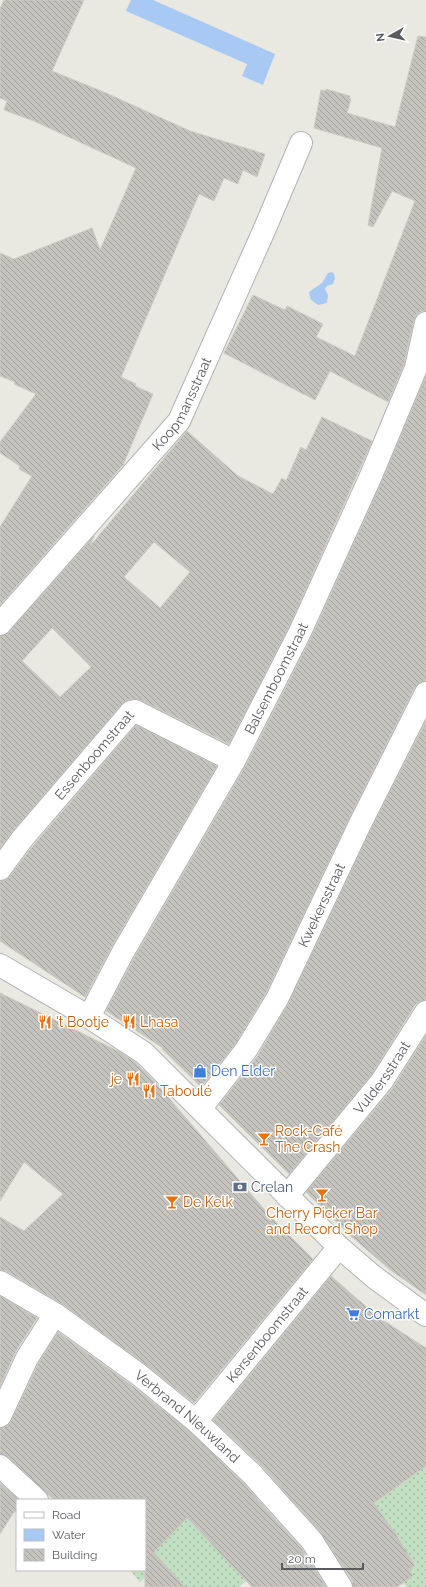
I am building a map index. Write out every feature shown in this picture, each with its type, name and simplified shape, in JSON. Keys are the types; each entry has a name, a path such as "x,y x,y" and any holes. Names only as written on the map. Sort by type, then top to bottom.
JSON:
{"street":[{"name":"Koopmansstraat","path":"0,624 179,421 266,226 301,143"},
{"name":"Balsemboomstraat","path":"89,1017 123,952 234,761 300,632 370,478 416,368 426,323"},
{"name":"Kwekersstraat","path":"201,1108 246,1050 276,999 360,824 426,693"},
{"name":"Essenboomstraat","path":"0,869 22,839 131,712 135,711 234,761"},
{"path":"0,965 89,1017 144,1053 201,1108 286,1196 338,1246 374,1277 426,1315"},
{"name":"Vuldersstraat","path":"286,1196 382,1081 426,1012"},
{"name":"Kersenboomstraat","path":"196,1421 338,1246"},
{"name":"Verbrand Nieuwland","path":"0,1282 54,1314 138,1374 196,1421 252,1474 312,1541 341,1587"},
{"path":"0,1416 27,1358 54,1314"},
{"path":"0,1466 36,1499"}],"green space":[{"path":"426,1466 426,1587 407,1587 403,1583 413,1576 409,1570 415,1566 408,1555 368,1508"},
{"path":"187,1518 246,1581 239,1587 182,1587 183,1585 163,1562 140,1582 131,1571 146,1571 146,1545"}],"water":[{"path":"131,0 153,0 275,54 263,85 242,76 247,64 126,11"},
{"path":"332,272 335,278 333,284 327,286 325,289 328,295 327,303 318,305 311,300 309,292 322,283 328,273"}],"building":[{"path":"4,0 84,0 52,71 106,93 190,131 265,154 257,177 243,170 238,184 224,178 214,201 199,194 121,377 136,384 135,386 153,394 123,465 0,605 0,527 32,476 19,469 20,466 0,453 0,442 36,394 14,384 15,382 0,376 0,253 14,259 92,228 100,250 136,168 34,121 4,110 7,101 0,98 0,9"},
{"path":"418,36 426,37 426,311 422,311 417,314 414,320 404,364 388,402 330,371 315,400 224,353 253,295 285,310 287,306 323,324 316,337 355,356 415,201 392,191 373,227 368,225 382,148 314,128 321,90 326,91 326,89 350,96 349,98 351,99 347,113 395,127"},
{"path":"426,376 426,681 420,682 415,687 349,819 266,993 236,1043 201,1087 162,1049 163,1048 106,1011 134,958 245,767 311,638 381,483"},
{"path":"322,417 372,441 289,627 229,744 141,700 128,700 122,704 0,848 0,636 4,636 9,632 94,536 90,546 187,431 238,476 273,494 282,478 286,481 301,447 306,450","holes":["154,542 190,572 160,608 124,577","52,628 91,667 60,697 22,661"]},
{"path":"426,721 426,1000 420,1001 415,1005 372,1074 289,1174 219,1105 257,1057 288,1004 371,829"},
{"path":"136,725 217,766 112,946 85,997 0,941 0,881 5,880 10,876 32,847"},
{"path":"0,993 120,1052 136,1063 156,1083 269,1215 313,1259 194,1403 145,1364 62,1304 6,1271 0,1270 0,1217 24,1231 63,1194 24,1162 0,1201"},
{"path":"426,1035 426,1295 389,1269 351,1236 306,1192 392,1089"},
{"path":"331,1276 378,1317 426,1348 426,1466 374,1503 399,1539 415,1566 409,1570 413,1576 397,1587 353,1587 352,1580 321,1533 261,1465 213,1420"},
{"path":"0,1296 37,1318 16,1351 0,1386"},
{"path":"58,1332 130,1384 188,1430 243,1483 302,1549 326,1587 252,1587 187,1518 154,1552 185,1587 145,1587 146,1499 53,1499 8,1457 0,1454 0,1428 7,1426 11,1421 38,1364"},
{"path":"0,1483 18,1499 16,1499 16,1511 0,1534"}],"place":[{"name":"'t Bootje","path":"45,1022"},
{"name":"Lhasa","path":"129,1022"},
{"name":"Den Elder","path":"200,1071"},
{"name":"je","path":"133,1079"},
{"name":"Taboulé","path":"149,1091"},
{"name":"Rock-Café The Crash","path":"264,1139"},
{"name":"Crelan","path":"240,1187"},
{"name":"Cherry Picker Bar and Record Shop","path":"322,1195"},
{"name":"De Kelk","path":"172,1202"},
{"name":"Comarkt","path":"353,1314"}]}
